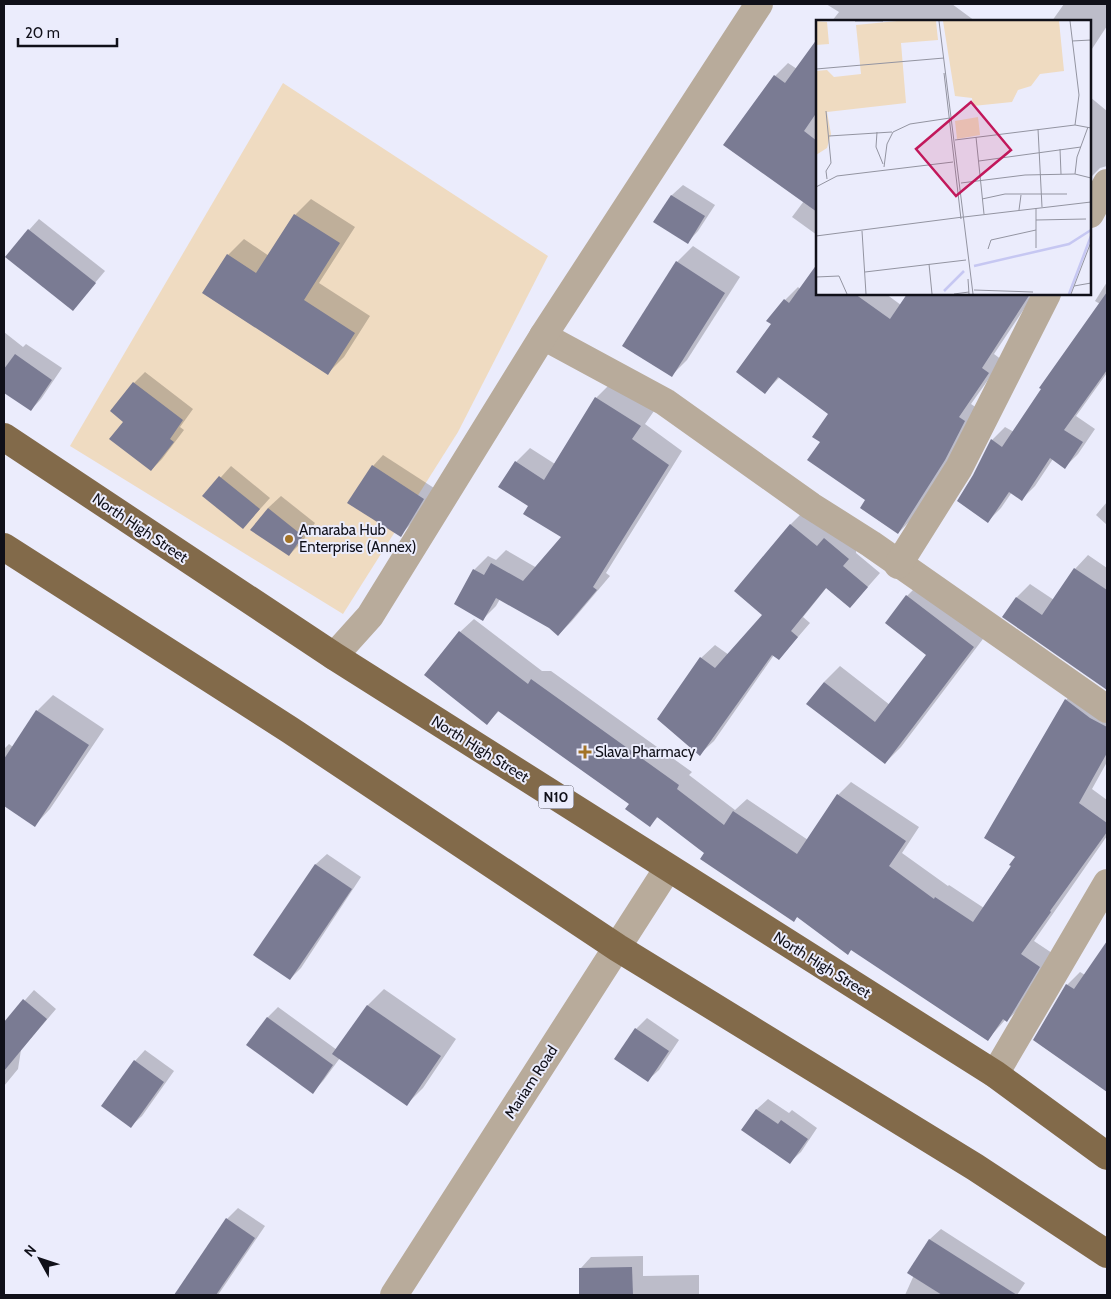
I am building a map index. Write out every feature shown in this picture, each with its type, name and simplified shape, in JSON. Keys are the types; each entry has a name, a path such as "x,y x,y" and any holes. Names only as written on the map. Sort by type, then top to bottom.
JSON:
{"highway":[{"name":"North High Street","path":"4,437 334,656 994,1074 1107,1156"},
{"path":"4,547 298,736 618,948 975,1167 1107,1254"}],"street":[{"path":"334,656 370,616 543,336 759,4"},
{"path":"1091,212 1107,183"},
{"path":"898,565 959,468 1046,295"},
{"path":"543,336 665,402 812,506 870,544 1107,709"},
{"name":"Mariam Road","path":"394,1295 668,868"},
{"path":"994,1074 1107,883"}],"shaded area":[{"path":"283,83 548,256 458,432 343,614 70,446"}],"building":[{"path":"816,40 816,113 804,131 816,140 816,211 723,145 774,75 785,83"},
{"path":"671,195 705,216 688,244 653,222"},
{"path":"294,214 340,243 304,300 355,333 328,375 202,293 227,254 256,273"},
{"path":"28,229 96,283 73,311 5,257"},
{"path":"676,261 725,293 672,377 622,346"},
{"path":"816,265 816,295 856,295 890,319 906,295 1029,295 982,368 989,373 959,417 965,421 945,460 898,534 860,508 865,500 807,460 820,442 812,437 828,414 778,377 765,394 736,372 771,324 766,321 784,299 789,303"},
{"path":"1107,292 1107,370 1064,430 1083,442 1065,469 1050,458 1022,501 1009,492 988,523 957,501 973,475 991,439 1002,447 1041,389 1039,388"},
{"path":"15,354 52,380 31,411 4,393 4,369"},
{"path":"133,382 183,420 170,439 174,442 151,471 109,439 123,422 110,411"},
{"path":"595,397 641,426 632,439 669,465 593,587 597,590 558,636 549,628 496,598 483,621 454,604 473,569 484,575 491,563 523,581 561,537 523,514 528,506 498,487 515,461 544,480"},
{"path":"372,465 424,499 401,537 347,503"},
{"path":"219,476 260,509 243,529 202,496"},
{"path":"268,508 303,536 289,556 250,530"},
{"path":"790,524 817,546 824,538 849,559 843,566 868,587 850,608 826,588 791,631 798,637 779,660 772,655 700,756 657,719 700,657 715,668 762,615 734,591"},
{"path":"1074,568 1107,590 1107,690 1002,617 1016,597 1042,615"},
{"path":"906,595 974,647 885,764 806,704 824,682 875,722 926,655 885,623"},
{"path":"459,631 528,684 531,679 679,785 677,789 724,825 733,811 797,854 837,794 906,841 889,866 934,899 935,897 973,922 1011,866 1009,865 1015,857 984,838 1065,699 1090,718 1107,727 1107,753 1079,803 1107,823 1107,832 1021,954 1040,967 1007,1022 1003,1019 988,1041 851,950 848,955 797,917 794,922 700,859 704,853 657,817 650,827 625,809 629,804 498,711 487,725 424,675"},
{"path":"36,710 89,745 35,827 4,806 4,759"},
{"path":"315,864 352,889 290,980 253,955"},
{"path":"1107,941 1107,1092 1033,1040 1066,984 1074,989"},
{"path":"23,999 47,1019 4,1071 4,1022"},
{"path":"367,1005 441,1056 407,1106 332,1054"},
{"path":"267,1017 333,1065 313,1094 246,1045"},
{"path":"635,1028 669,1051 648,1082 614,1059"},
{"path":"134,1060 164,1082 131,1128 101,1106"},
{"path":"756,1109 778,1124 781,1120 808,1139 790,1164 741,1130"},
{"path":"226,1218 255,1238 216,1295 174,1295"},
{"path":"929,1239 1017,1295 942,1295 907,1273"},
{"path":"632,1267 633,1295 579,1295 579,1268"}],"place":[{"name":"Amaraba Hub Enterprise (Annex)","path":"289,539"},
{"name":"Slava Pharmacy","path":"585,752"}]}
